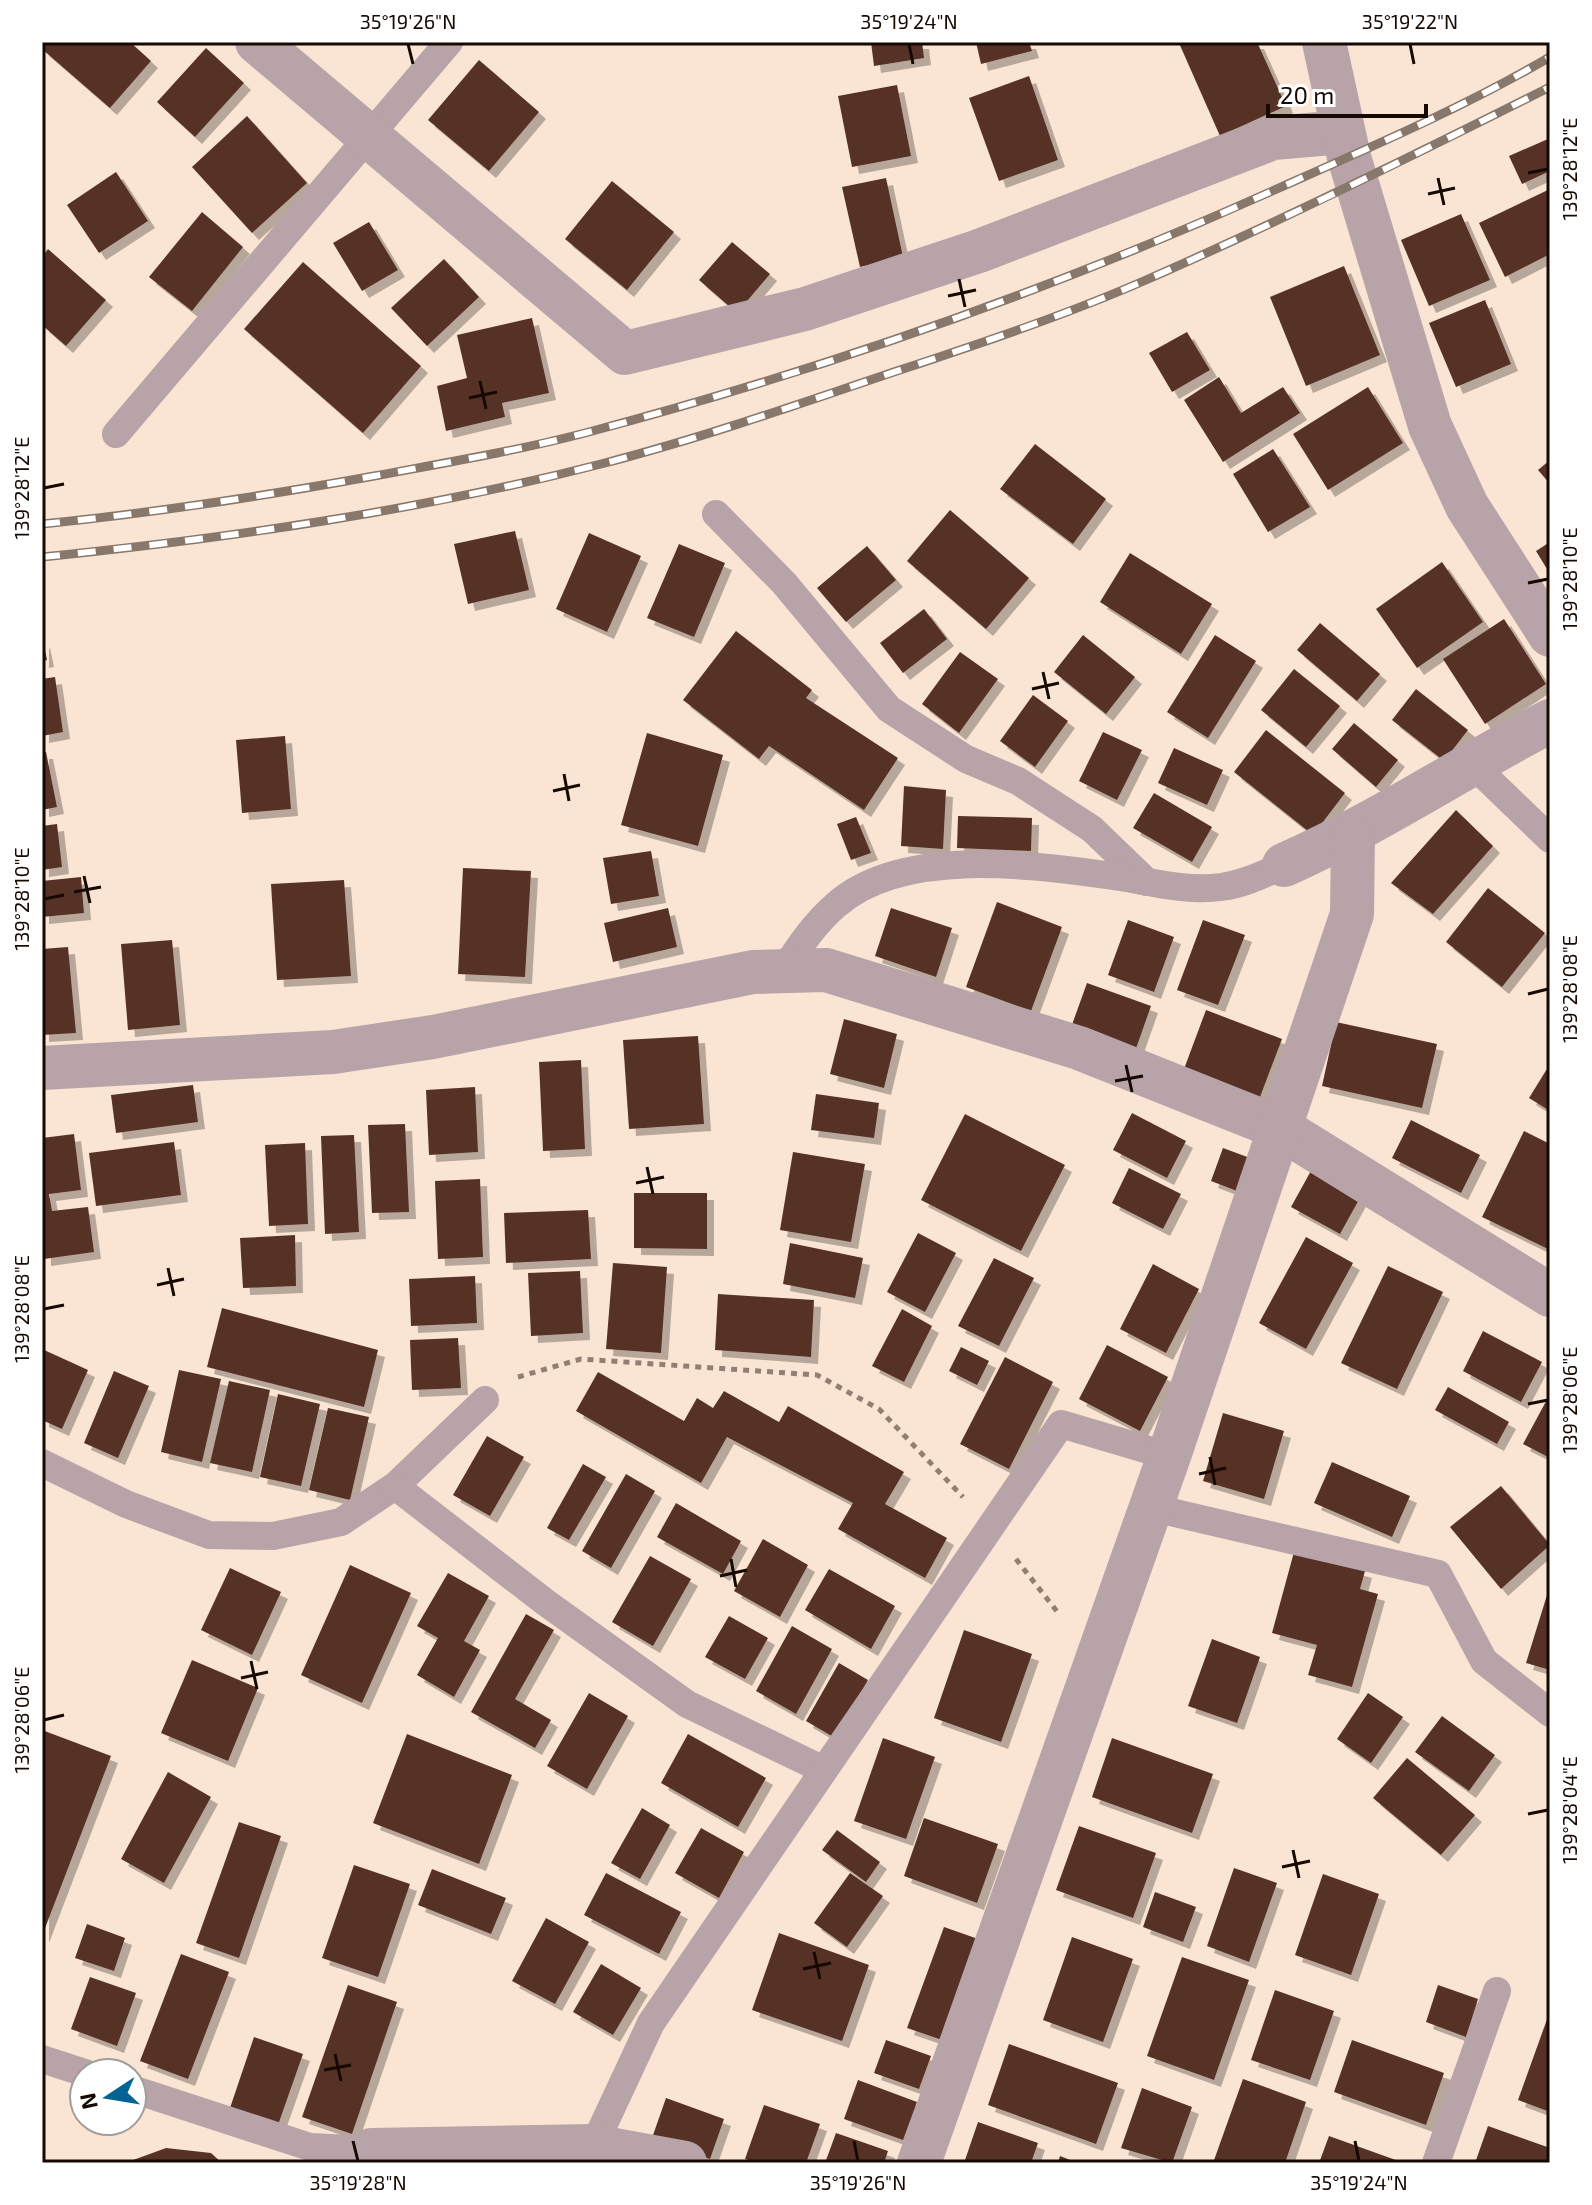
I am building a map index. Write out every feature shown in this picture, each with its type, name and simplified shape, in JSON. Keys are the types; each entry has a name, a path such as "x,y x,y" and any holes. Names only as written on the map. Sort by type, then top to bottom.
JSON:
{"street":[{"path":"257,42 625,353 805,309 863,290 979,251 1273,138 1343,132"},
{"path":"1324,42 1343,132 1430,426 1467,506 1550,635"},
{"path":"1284,865 1353,835 1471,763 1550,721"},
{"path":"919,2163 1169,1456 1352,914 1353,835"},
{"path":"42,1068 333,1052 433,1037 753,972 826,970 874,982 1079,1048 1280,1128 1550,1295"},
{"path":"364,2157 589,2154 685,2163"}],"lane":[{"path":"116,434 449,42"},
{"path":"716,514 784,583 889,709 966,759 1018,781 1092,829 1147,882"},
{"path":"1471,763 1550,839"},
{"path":"783,971 809,932 838,902 871,884 919,869 982,863 1059,868 1147,882 1218,888 1241,884 1284,865"},
{"path":"42,1463 126,1504 209,1535 273,1536 341,1522 395,1486 485,1400"},
{"path":"589,2154 651,2023 1061,1424 1169,1456"},
{"path":"395,1486 545,1602 687,1704 824,1770"},
{"path":"1149,1507 1438,1574 1484,1661 1550,1713"},
{"path":"1436,2163 1497,1991"},
{"path":"42,2059 68,2067"},
{"path":"148,2094 310,2147 364,2157"}],"path":[{"path":"485,1400 516,1377 581,1359 817,1375 879,1409 991,1526 1096,1662"}],"building":[{"path":"47,42 130,42 151,61 110,108 42,49"},
{"path":"871,42 922,42 924,58 874,66"},
{"path":"976,42 1029,42 1032,51 981,64"},
{"path":"1257,42 1286,106 1220,136 1179,43"},
{"path":"206,48 244,83 195,137 157,102"},
{"path":"479,60 539,112 489,171 428,120"},
{"path":"1029,76 1058,160 999,181 969,98"},
{"path":"897,85 911,156 852,167 838,96"},
{"path":"247,116 307,183 252,233 192,167"},
{"path":"1548,139 1550,171 1522,184 1509,156"},
{"path":"116,172 148,221 99,253 67,205"},
{"path":"886,178 903,257 860,267 842,187"},
{"path":"612,181 674,232 627,290 565,239"},
{"path":"1550,189 1550,254 1505,277 1479,223"},
{"path":"202,212 243,247 192,311 149,277"},
{"path":"1461,214 1490,280 1429,306 1401,240"},
{"path":"369,222 398,270 362,291 333,243"},
{"path":"732,242 770,274 737,313 699,280"},
{"path":"48,249 106,300 66,346 42,325 42,257"},
{"path":"444,259 479,297 427,346 391,308"},
{"path":"303,262 421,366 363,433 244,329"},
{"path":"1344,266 1380,355 1306,386 1270,297"},
{"path":"1485,300 1511,364 1456,387 1429,323"},
{"path":"532,318 549,393 502,403 505,417 446,431 437,386 467,378 457,335"},
{"path":"1187,332 1210,370 1172,392 1149,353"},
{"path":"1219,377 1241,413 1283,387 1300,413 1223,462 1184,400"},
{"path":"1368,387 1403,443 1328,490 1293,434"},
{"path":"1035,444 1106,499 1073,544 1000,489"},
{"path":"1273,449 1310,507 1268,532 1233,474"},
{"path":"1550,460 1550,484 1538,470"},
{"path":"950,510 1029,578 986,629 907,561"},
{"path":"515,531 529,590 468,604 454,544"},
{"path":"589,533 641,556 607,632 556,609"},
{"path":"1550,542 1550,574 1536,551"},
{"path":"679,544 725,563 694,637 647,618"},
{"path":"867,546 896,580 846,622 817,588"},
{"path":"1130,553 1212,604 1181,654 1100,602"},
{"path":"1442,562 1483,622 1417,668 1376,609"},
{"path":"924,609 947,639 903,673 880,643"},
{"path":"1504,619 1546,684 1485,724 1443,659"},
{"path":"1320,623 1380,674 1357,701 1297,650"},
{"path":"736,631 812,690 806,698 898,758 864,810 769,746 759,759 683,700"},
{"path":"1083,635 1135,677 1106,714 1054,672"},
{"path":"1215,635 1256,661 1208,738 1167,712"},
{"path":"42,642 47,660 42,661"},
{"path":"960,652 998,679 959,733 922,704"},
{"path":"1294,669 1340,706 1306,747 1261,710"},
{"path":"55,677 63,732 42,736 42,679"},
{"path":"1416,689 1468,730 1444,761 1392,720"},
{"path":"1033,695 1068,721 1035,767 1000,741"},
{"path":"1354,723 1398,760 1376,787 1332,749"},
{"path":"1266,730 1345,793 1313,835 1234,772"},
{"path":"1103,732 1142,750 1117,800 1079,781"},
{"path":"647,733 723,755 698,846 621,825"},
{"path":"285,736 291,809 242,813 236,740"},
{"path":"1174,748 1223,770 1207,805 1158,783"},
{"path":"42,752 46,752 57,807 42,810"},
{"path":"904,786 946,790 943,849 901,846"},
{"path":"1154,793 1212,827 1192,862 1133,828"},
{"path":"1456,810 1493,846 1433,914 1391,883"},
{"path":"958,816 1032,818 1031,851 957,848"},
{"path":"856,817 871,853 851,860 837,824"},
{"path":"57,824 62,867 42,870 42,826"},
{"path":"651,851 659,896 611,904 603,858"},
{"path":"463,868 531,871 525,977 458,974"},
{"path":"81,877 84,913 42,917 42,881"},
{"path":"344,880 351,976 277,980 271,884"},
{"path":"1488,888 1545,933 1502,987 1446,942"},
{"path":"997,902 1062,927 1031,1011 966,987"},
{"path":"668,908 677,947 613,962 604,923"},
{"path":"891,908 952,928 936,977 875,956"},
{"path":"1128,920 1174,937 1154,992 1108,975"},
{"path":"1203,920 1245,935 1218,1005 1177,990"},
{"path":"172,940 180,1025 128,1030 121,944"},
{"path":"68,947 76,1033 42,1035 42,949"},
{"path":"1087,983 1151,1006 1133,1057 1069,1033"},
{"path":"1206,1010 1282,1039 1260,1097 1184,1069"},
{"path":"844,1019 897,1034 884,1088 830,1074"},
{"path":"1336,1022 1437,1044 1422,1108 1322,1086"},
{"path":"698,1036 704,1124 629,1129 623,1040"},
{"path":"581,1060 585,1149 543,1151 539,1062"},
{"path":"1550,1064 1550,1111 1529,1098"},
{"path":"193,1085 198,1122 116,1133 111,1095"},
{"path":"475,1087 478,1152 429,1155 426,1090"},
{"path":"816,1094 879,1103 874,1138 811,1130"},
{"path":"1132,1113 1186,1141 1167,1178 1113,1150"},
{"path":"965,1114 1065,1165 1021,1251 921,1200"},
{"path":"1411,1120 1480,1155 1461,1193 1392,1158"},
{"path":"405,1124 409,1212 372,1213 368,1125"},
{"path":"1524,1131 1550,1144 1550,1250 1482,1217"},
{"path":"74,1134 81,1190 49,1194 52,1211 88,1207 94,1252 44,1259 42,1138"},
{"path":"354,1135 359,1232 325,1234 321,1136"},
{"path":"174,1142 181,1195 96,1206 89,1153"},
{"path":"305,1143 308,1224 269,1226 265,1145"},
{"path":"1223,1148 1250,1158 1237,1191 1211,1181"},
{"path":"793,1152 865,1164 851,1242 780,1230"},
{"path":"1129,1168 1181,1194 1163,1229 1112,1203"},
{"path":"1312,1169 1361,1196 1340,1234 1291,1207"},
{"path":"480,1179 483,1257 438,1259 435,1181"},
{"path":"634,1193 707,1193 707,1249 634,1248"},
{"path":"588,1210 591,1259 506,1263 504,1213"},
{"path":"918,1233 956,1253 925,1312 887,1292"},
{"path":"295,1235 296,1286 243,1288 240,1238"},
{"path":"1306,1237 1353,1263 1306,1349 1259,1323"},
{"path":"790,1243 863,1258 855,1298 783,1284"},
{"path":"994,1258 1034,1278 999,1346 958,1326"},
{"path":"613,1263 667,1267 661,1353 606,1349"},
{"path":"1153,1264 1199,1289 1166,1353 1120,1329"},
{"path":"1388,1266 1443,1292 1397,1389 1341,1363"},
{"path":"580,1271 583,1333 531,1336 528,1273"},
{"path":"475,1276 477,1323 411,1326 409,1279"},
{"path":"718,1294 814,1300 811,1357 715,1350"},
{"path":"222,1308 378,1350 364,1407 207,1367"},
{"path":"902,1309 932,1326 904,1382 872,1366"},
{"path":"1483,1331 1542,1362 1521,1402 1463,1371"},
{"path":"458,1338 461,1388 412,1390 410,1340"},
{"path":"1107,1345 1168,1377 1140,1431 1079,1399"},
{"path":"961,1347 989,1361 977,1385 949,1371"},
{"path":"42,1349 88,1370 62,1429 42,1420"},
{"path":"1005,1357 1053,1382 1009,1469 960,1444"},
{"path":"179,1370 221,1379 202,1462 161,1452"},
{"path":"114,1371 149,1386 118,1458 84,1443"},
{"path":"598,1372 684,1421 697,1398 713,1408 724,1391 779,1422 788,1406 904,1472 885,1504 947,1538 925,1578 838,1529 853,1503 727,1437 701,1483 576,1411"},
{"path":"229,1381 270,1390 252,1472 210,1463"},
{"path":"1448,1387 1509,1422 1497,1444 1435,1410"},
{"path":"278,1394 320,1404 301,1486 260,1477"},
{"path":"1550,1394 1550,1458 1523,1444"},
{"path":"328,1408 369,1417 350,1500 309,1490"},
{"path":"1223,1413 1284,1431 1264,1499 1203,1481"},
{"path":"487,1436 524,1457 490,1516 453,1495"},
{"path":"1332,1462 1410,1496 1392,1537 1314,1503"},
{"path":"583,1464 606,1477 569,1540 547,1528"},
{"path":"626,1474 655,1491 611,1568 582,1551"},
{"path":"1501,1486 1550,1545 1501,1589 1450,1527"},
{"path":"676,1503 741,1541 723,1574 657,1537"},
{"path":"763,1539 808,1565 780,1617 734,1591"},
{"path":"1294,1552 1365,1571 1360,1589 1378,1594 1352,1687 1308,1675 1317,1645 1272,1633"},
{"path":"650,1556 691,1579 653,1646 612,1622"},
{"path":"350,1565 411,1593 362,1703 301,1675"},
{"path":"230,1568 281,1592 252,1655 201,1630"},
{"path":"829,1569 895,1606 871,1649 805,1610"},
{"path":"448,1573 489,1596 464,1641 480,1650 454,1697 417,1675 438,1638 417,1626"},
{"path":"1547,1595 1550,1596 1550,1670 1526,1663"},
{"path":"526,1614 554,1630 515,1699 551,1720 535,1748 471,1712"},
{"path":"729,1616 768,1638 745,1679 705,1657"},
{"path":"792,1626 832,1649 796,1714 756,1691"},
{"path":"964,1630 1032,1654 1001,1742 934,1718"},
{"path":"1212,1639 1260,1657 1237,1723 1188,1706"},
{"path":"192,1660 258,1688 228,1761 161,1733"},
{"path":"839,1663 868,1680 835,1738 806,1721"},
{"path":"589,1693 628,1716 587,1789 547,1766"},
{"path":"1368,1693 1403,1717 1371,1763 1337,1739"},
{"path":"1442,1716 1495,1755 1469,1791 1415,1752"},
{"path":"42,1730 111,1756 42,1936"},
{"path":"407,1734 512,1775 479,1864 373,1823"},
{"path":"688,1734 766,1778 738,1827 661,1783"},
{"path":"883,1738 935,1757 906,1839 854,1821"},
{"path":"1112,1738 1213,1774 1192,1833 1092,1797"},
{"path":"1407,1758 1475,1815 1441,1855 1373,1798"},
{"path":"168,1772 211,1797 164,1883 121,1859"},
{"path":"642,1808 670,1825 640,1879 611,1863"},
{"path":"924,1818 998,1844 977,1903 904,1876"},
{"path":"239,1822 281,1836 239,1958 196,1943"},
{"path":"1079,1826 1156,1853 1133,1918 1056,1890"},
{"path":"701,1828 744,1852 719,1898 675,1873"},
{"path":"837,1830 880,1862 866,1882 822,1850"},
{"path":"354,1865 410,1884 378,1977 322,1958"},
{"path":"1234,1868 1277,1883 1249,1962 1207,1946"},
{"path":"432,1869 506,1898 491,1934 418,1905"},
{"path":"606,1873 681,1912 659,1954 584,1915"},
{"path":"850,1873 883,1896 847,1947 814,1923"},
{"path":"1323,1874 1379,1894 1351,1975 1295,1955"},
{"path":"1155,1892 1196,1907 1183,1942 1143,1927"},
{"path":"546,1918 589,1942 555,2004 512,1981"},
{"path":"87,1924 125,1938 114,1971 75,1958"},
{"path":"944,1927 981,1940 945,2041 907,2028"},
{"path":"779,1933 869,1965 842,2041 752,2010"},
{"path":"1072,1937 1133,1959 1103,2042 1043,2020"},
{"path":"181,1954 229,1972 188,2079 148,2064 148,2057 142,2057"},
{"path":"1182,1957 1249,1980 1214,2080 1147,2056"},
{"path":"601,1964 641,1988 613,2035 573,2012"},
{"path":"90,1977 136,1993 117,2046 71,2029"},
{"path":"348,1985 397,2002 352,2134 302,2117"},
{"path":"1438,1985 1478,1999 1466,2037 1426,2022"},
{"path":"1275,1990 1334,2011 1310,2080 1251,2060"},
{"path":"1550,2011 1550,2112 1518,2100"},
{"path":"254,2037 303,2054 278,2125 230,2108"},
{"path":"886,2040 931,2056 919,2089 874,2073"},
{"path":"1352,2040 1444,2073 1426,2125 1334,2092"},
{"path":"1009,2044 1118,2083 1096,2144 988,2105"},
{"path":"1243,2079 1306,2102 1285,2163 1213,2163"},
{"path":"858,2080 917,2102 903,2140 844,2119"},
{"path":"1142,2088 1192,2107 1172,2163 1121,2148"},
{"path":"666,2098 724,2119 710,2159 652,2138"},
{"path":"764,2105 820,2124 806,2163 757,2163 745,2159"},
{"path":"978,2122 1038,2143 1031,2163 964,2163"},
{"path":"1488,2126 1550,2148 1550,2163 1475,2163"},
{"path":"836,2133 888,2151 884,2163 825,2163"},
{"path":"1329,2136 1404,2163 1319,2163"},
{"path":"166,2148 211,2153 222,2163 125,2163"},
{"path":"1060,2156 1078,2163 1058,2163"}],"railway":[{"path":"42,524 250,497 480,456 585,433 760,383 932,326 1103,263 1412,128 1550,57"},
{"path":"42,557 253,532 463,496 636,455 774,413 978,344 1113,294 1299,210 1550,87"}]}
